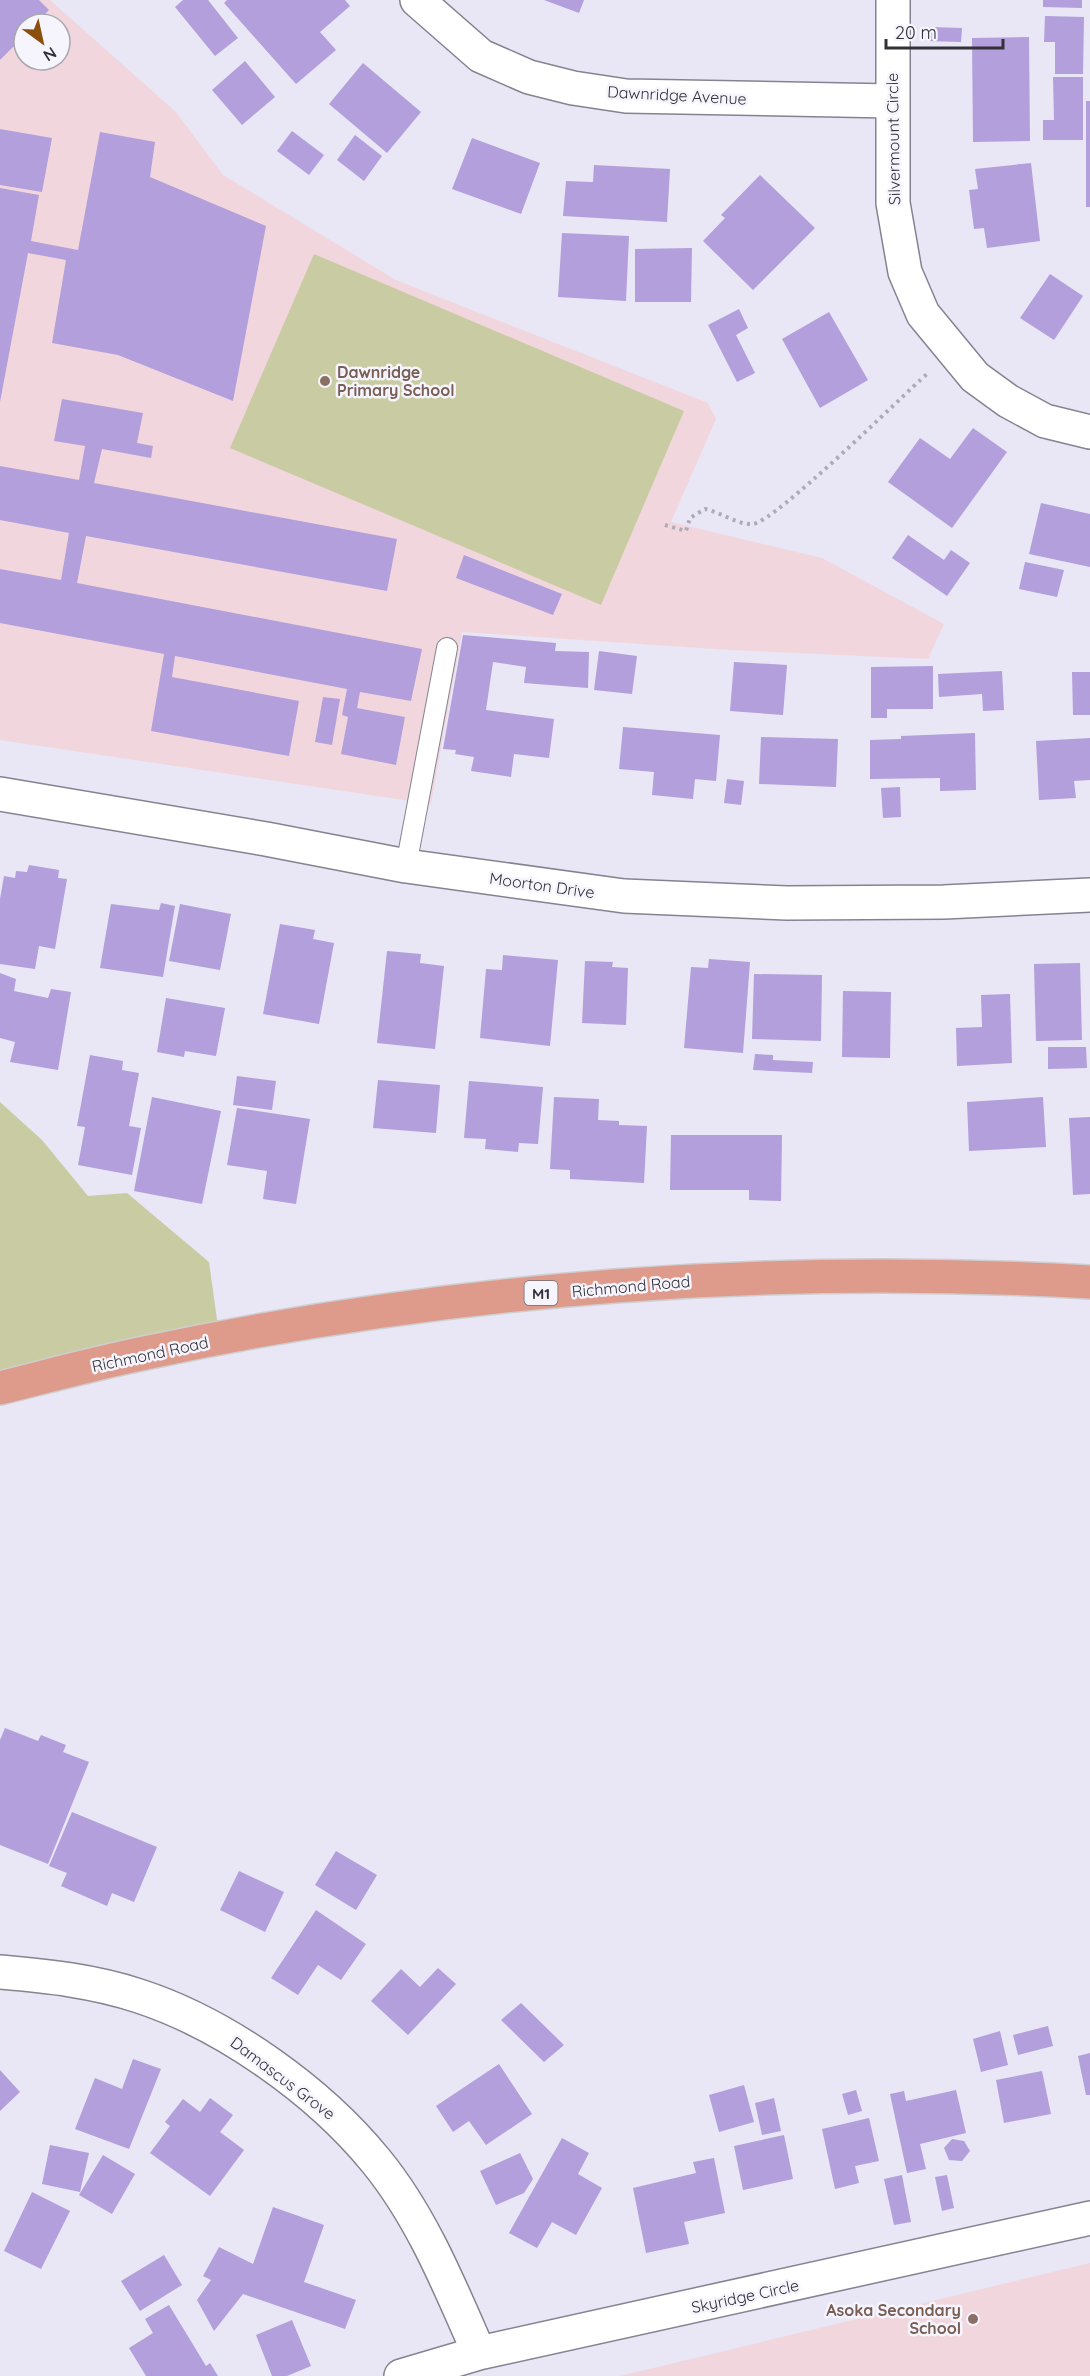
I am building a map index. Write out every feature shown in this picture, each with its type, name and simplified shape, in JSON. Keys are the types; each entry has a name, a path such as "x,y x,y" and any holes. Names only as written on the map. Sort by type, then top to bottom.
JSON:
{"highway":[{"name":"Richmond Road","path":"0,1388 146,1353 334,1318 498,1296 711,1279 969,1275 1090,1282"}],"street":[{"name":"Dawnridge Avenue","path":"417,0 481,56 529,76 573,88 626,96 891,101"},
{"name":"Silvermount Circle","path":"893,0 891,101 893,203 905,272 923,314 975,378 1008,401 1045,421 1090,432"},
{"name":"Moorton Drive","path":"0,794 266,839 406,866 624,896 776,903 944,902 1090,895"},
{"name":"Damascus Grove","path":"0,1971 71,1979 139,1996 183,2013 229,2038 292,2082 340,2121 377,2162 415,2219 443,2272 479,2353"},
{"name":"Skyridge Circle","path":"401,2376 479,2353 1090,2218"}],"lane":[{"path":"406,866 447,648"}],"path":[{"path":"665,525 686,531 690,518 705,509 754,524 763,519 800,490 952,352"}],"shaded area":[{"name":"Dawnridge Primary School","path":"0,0 50,0 64,12 12,12 12,72 72,72 72,20 176,112 223,175 396,280 708,403 716,419 671,522 822,558 944,624 928,659 729,650 462,632 431,804 0,740"},
{"name":"Asoka Secondary School","path":"1090,2263 1090,2376 620,2376"}],"green space":[{"path":"314,254 684,411 601,605 230,448"},
{"path":"0,1102 42,1140 88,1196 127,1193 209,1262 219,1334 0,1384"}],"building":[{"path":"0,0 39,0 49,10 47,12 12,12 12,48 0,60"},
{"path":"183,0 208,0 238,38 215,56 175,7"},
{"path":"227,0 345,0 350,6 320,32 336,50 296,84 224,3"},
{"path":"544,0 584,0 579,13"},
{"path":"1043,0 1082,0 1082,8 1043,7"},
{"path":"1045,16 1084,17 1083,74 1055,74 1055,42 1044,42"},
{"path":"929,27 962,28 961,42 927,41"},
{"path":"1029,37 1030,141 973,142 972,38"},
{"path":"245,61 275,97 242,125 212,90"},
{"path":"363,63 421,112 387,153 329,104"},
{"path":"1053,77 1083,77 1083,140 1043,140 1043,120 1054,120"},
{"path":"1086,101 1090,101 1090,207 1086,207"},
{"path":"0,129 52,138 42,192 0,185"},
{"path":"292,131 324,155 309,175 277,151"},
{"path":"100,132 155,142 150,177 266,226 233,401 118,355 52,343 66,260 28,253 0,402 0,188 39,195 31,241 78,250"},
{"path":"355,135 382,156 364,181 337,160"},
{"path":"472,138 540,163 521,214 452,189"},
{"path":"1031,163 1040,241 987,248 984,228 974,229 969,190 978,189 975,169"},
{"path":"594,165 670,169 667,222 563,216 566,181 593,182"},
{"path":"760,175 815,228 753,290 703,241 725,218 721,215"},
{"path":"562,233 629,236 626,301 558,297"},
{"path":"692,248 691,302 635,302 635,249"},
{"path":"1050,274 1083,296 1054,340 1020,318"},
{"path":"739,309 748,328 736,335 755,373 737,382 708,325"},
{"path":"829,312 868,380 820,408 782,339"},
{"path":"62,399 143,413 137,443 153,446 151,458 102,449 94,483 397,539 387,591 86,536 77,583 422,649 411,701 360,692 357,708 405,717 396,765 341,754 348,717 342,715 347,689 175,656 172,677 299,701 289,756 151,731 164,654 0,623 0,569 61,580 69,533 0,520 0,466 79,480 85,446 54,441"},
{"path":"973,428 1007,452 952,528 888,482 920,438 950,459"},
{"path":"1041,503 1090,514 1090,567 1029,554"},
{"path":"908,535 944,560 951,550 970,563 947,596 892,558"},
{"path":"464,555 562,594 553,615 456,578"},
{"path":"1025,562 1064,570 1057,597 1019,589"},
{"path":"463,635 556,643 555,651 589,652 588,688 524,683 526,667 493,662 486,710 554,719 549,758 514,754 511,777 471,771 474,757 455,754 456,750 443,749"},
{"path":"599,651 637,656 632,694 594,690"},
{"path":"734,662 787,665 783,715 730,711"},
{"path":"933,666 933,709 887,709 887,718 871,718 871,667"},
{"path":"1002,671 1004,710 983,711 982,694 939,697 938,674"},
{"path":"1072,672 1090,672 1090,715 1073,715"},
{"path":"323,697 340,699 332,745 315,742"},
{"path":"623,727 720,735 716,781 695,779 693,799 652,795 654,772 619,769"},
{"path":"975,733 976,790 940,791 940,778 870,779 870,740 901,739 901,736"},
{"path":"761,737 838,739 836,787 759,784"},
{"path":"1090,738 1090,780 1074,781 1076,798 1039,800 1036,741"},
{"path":"727,779 744,781 741,805 724,803"},
{"path":"900,787 901,817 883,818 881,788"},
{"path":"29,865 59,870 58,878 67,879 55,949 39,946 35,969 0,964 0,899 4,876 15,878 16,871 27,872"},
{"path":"161,903 175,906 163,977 100,968 111,904 159,910"},
{"path":"180,904 231,914 220,970 169,961"},
{"path":"280,924 315,930 313,939 334,943 319,1024 263,1014"},
{"path":"387,951 421,954 420,963 444,966 435,1049 377,1043"},
{"path":"503,955 558,960 550,1046 480,1038 486,969 502,970"},
{"path":"709,959 750,962 743,1053 684,1048 691,967 708,968"},
{"path":"585,961 613,962 612,967 628,968 626,1025 582,1023"},
{"path":"1080,963 1082,1040 1036,1041 1034,964"},
{"path":"0,973 16,979 14,991 48,998 51,989 71,992 58,1070 10,1062 15,1042 0,1038"},
{"path":"754,974 822,975 821,1041 752,1039"},
{"path":"843,991 891,992 890,1058 842,1057"},
{"path":"1010,994 1012,1063 957,1066 956,1028 982,1027 981,995"},
{"path":"166,998 225,1008 216,1056 185,1051 184,1057 157,1052"},
{"path":"1048,1047 1086,1047 1087,1068 1048,1069"},
{"path":"755,1054 773,1055 773,1060 813,1062 812,1073 753,1070"},
{"path":"90,1055 123,1061 122,1070 139,1073 129,1126 141,1128 132,1175 78,1165 85,1127 77,1126"},
{"path":"237,1076 276,1081 272,1110 233,1105"},
{"path":"378,1080 440,1085 436,1133 373,1128"},
{"path":"469,1081 543,1087 538,1144 519,1143 518,1152 485,1149 486,1139 464,1138"},
{"path":"152,1097 221,1111 202,1204 134,1191"},
{"path":"554,1097 599,1099 598,1120 619,1121 619,1125 647,1126 644,1183 570,1179 570,1170 550,1169"},
{"path":"1043,1097 1046,1147 969,1151 967,1102"},
{"path":"237,1108 310,1119 296,1204 263,1199 267,1171 227,1165"},
{"path":"1090,1117 1090,1194 1073,1195 1069,1118"},
{"path":"671,1135 782,1135 781,1201 749,1200 749,1190 670,1190"},
{"path":"5,1728 38,1741 41,1735 66,1745 63,1752 89,1762 48,1864 0,1845 0,1740"},
{"path":"72,1812 157,1847 134,1902 112,1893 107,1906 61,1886 67,1873 49,1866"},
{"path":"336,1851 377,1875 356,1910 315,1885"},
{"path":"239,1871 284,1892 265,1932 220,1910"},
{"path":"316,1910 366,1944 341,1980 318,1965 298,1995 271,1978"},
{"path":"438,1968 456,1984 408,2035 371,2001 401,1969 420,1987"},
{"path":"521,2003 564,2045 544,2062 501,2020"},
{"path":"1048,2026 1053,2046 1018,2055 1013,2035"},
{"path":"1000,2031 1008,2065 981,2072 973,2039"},
{"path":"1090,2053 1090,2095 1086,2095 1078,2056"},
{"path":"133,2059 161,2069 129,2149 75,2129 95,2078 122,2089"},
{"path":"499,2064 532,2114 486,2145 469,2121 453,2132 436,2106"},
{"path":"0,2070 20,2092 0,2111"},
{"path":"1042,2071 1051,2114 1004,2123 996,2080"},
{"path":"744,2085 754,2122 719,2132 709,2095"},
{"path":"856,2090 862,2111 848,2115 842,2094"},
{"path":"956,2090 966,2133 920,2144 926,2169 907,2173 890,2094 904,2091 906,2101"},
{"path":"210,2098 233,2115 220,2132 244,2150 210,2196 150,2153 170,2126 165,2122 183,2099 200,2112"},
{"path":"774,2098 781,2131 762,2135 755,2103"},
{"path":"869,2118 879,2161 855,2166 859,2183 835,2189 822,2129"},
{"path":"784,2135 793,2179 743,2190 734,2146"},
{"path":"562,2138 589,2153 578,2174 602,2188 576,2235 552,2222 537,2248 509,2233"},
{"path":"952,2139 964,2141 970,2151 962,2161 949,2160 944,2148"},
{"path":"50,2145 89,2153 80,2192 42,2184"},
{"path":"520,2153 533,2179 524,2193 496,2205 480,2171"},
{"path":"103,2155 135,2174 112,2214 79,2195"},
{"path":"714,2158 725,2213 684,2222 689,2244 646,2253 633,2188 696,2173 693,2162"},
{"path":"902,2175 911,2222 894,2225 884,2179"},
{"path":"947,2175 954,2208 942,2211 935,2177"},
{"path":"32,2192 70,2211 41,2269 4,2251"},
{"path":"273,2207 324,2225 304,2282 356,2300 345,2329 243,2294 214,2331 197,2300 211,2280 203,2276 219,2247 253,2264"},
{"path":"164,2255 182,2285 140,2311 121,2281"},
{"path":"169,2305 206,2366 210,2363 218,2376 146,2376 129,2348 153,2333 145,2319"},
{"path":"292,2320 311,2366 287,2376 272,2376 256,2335"}],"place":[{"name":"Dawnridge Primary School","path":"325,381"},
{"name":"Asoka Secondary School","path":"973,2319"}]}
